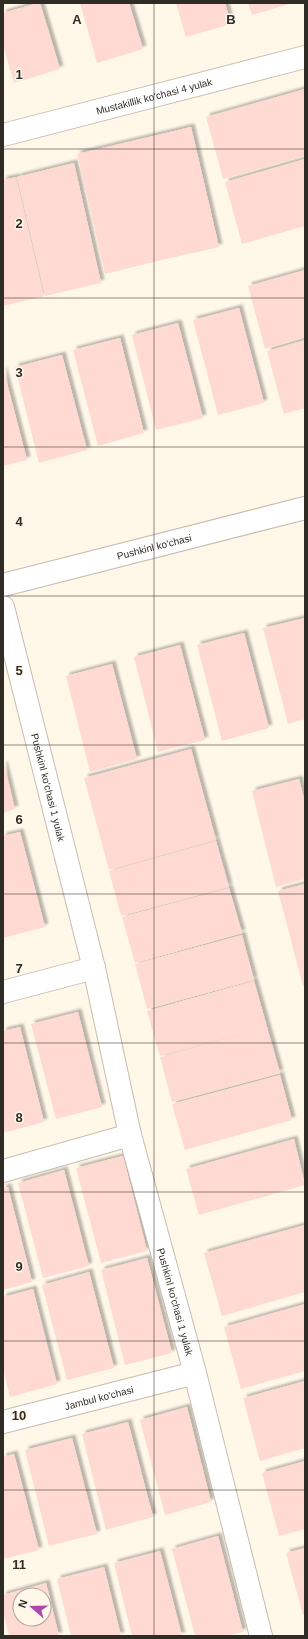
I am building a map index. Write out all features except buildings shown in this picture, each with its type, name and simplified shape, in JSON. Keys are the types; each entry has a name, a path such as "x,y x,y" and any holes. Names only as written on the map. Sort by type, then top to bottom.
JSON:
{"street":[{"name":"Mustakillik ko'chasi 4 yulak","path":"3,135 305,57"},
{"name":"Pushkinl ko'chasi","path":"3,585 305,508"},
{"name":"Pushkinl ko'chasi 1 yulak","path":"3,608 94,968 130,1135 195,1373 261,1636"},
{"path":"3,992 94,968"},
{"path":"3,1171 130,1135"},
{"name":"Jambul ko'chasi","path":"3,1422 195,1373"}]}
